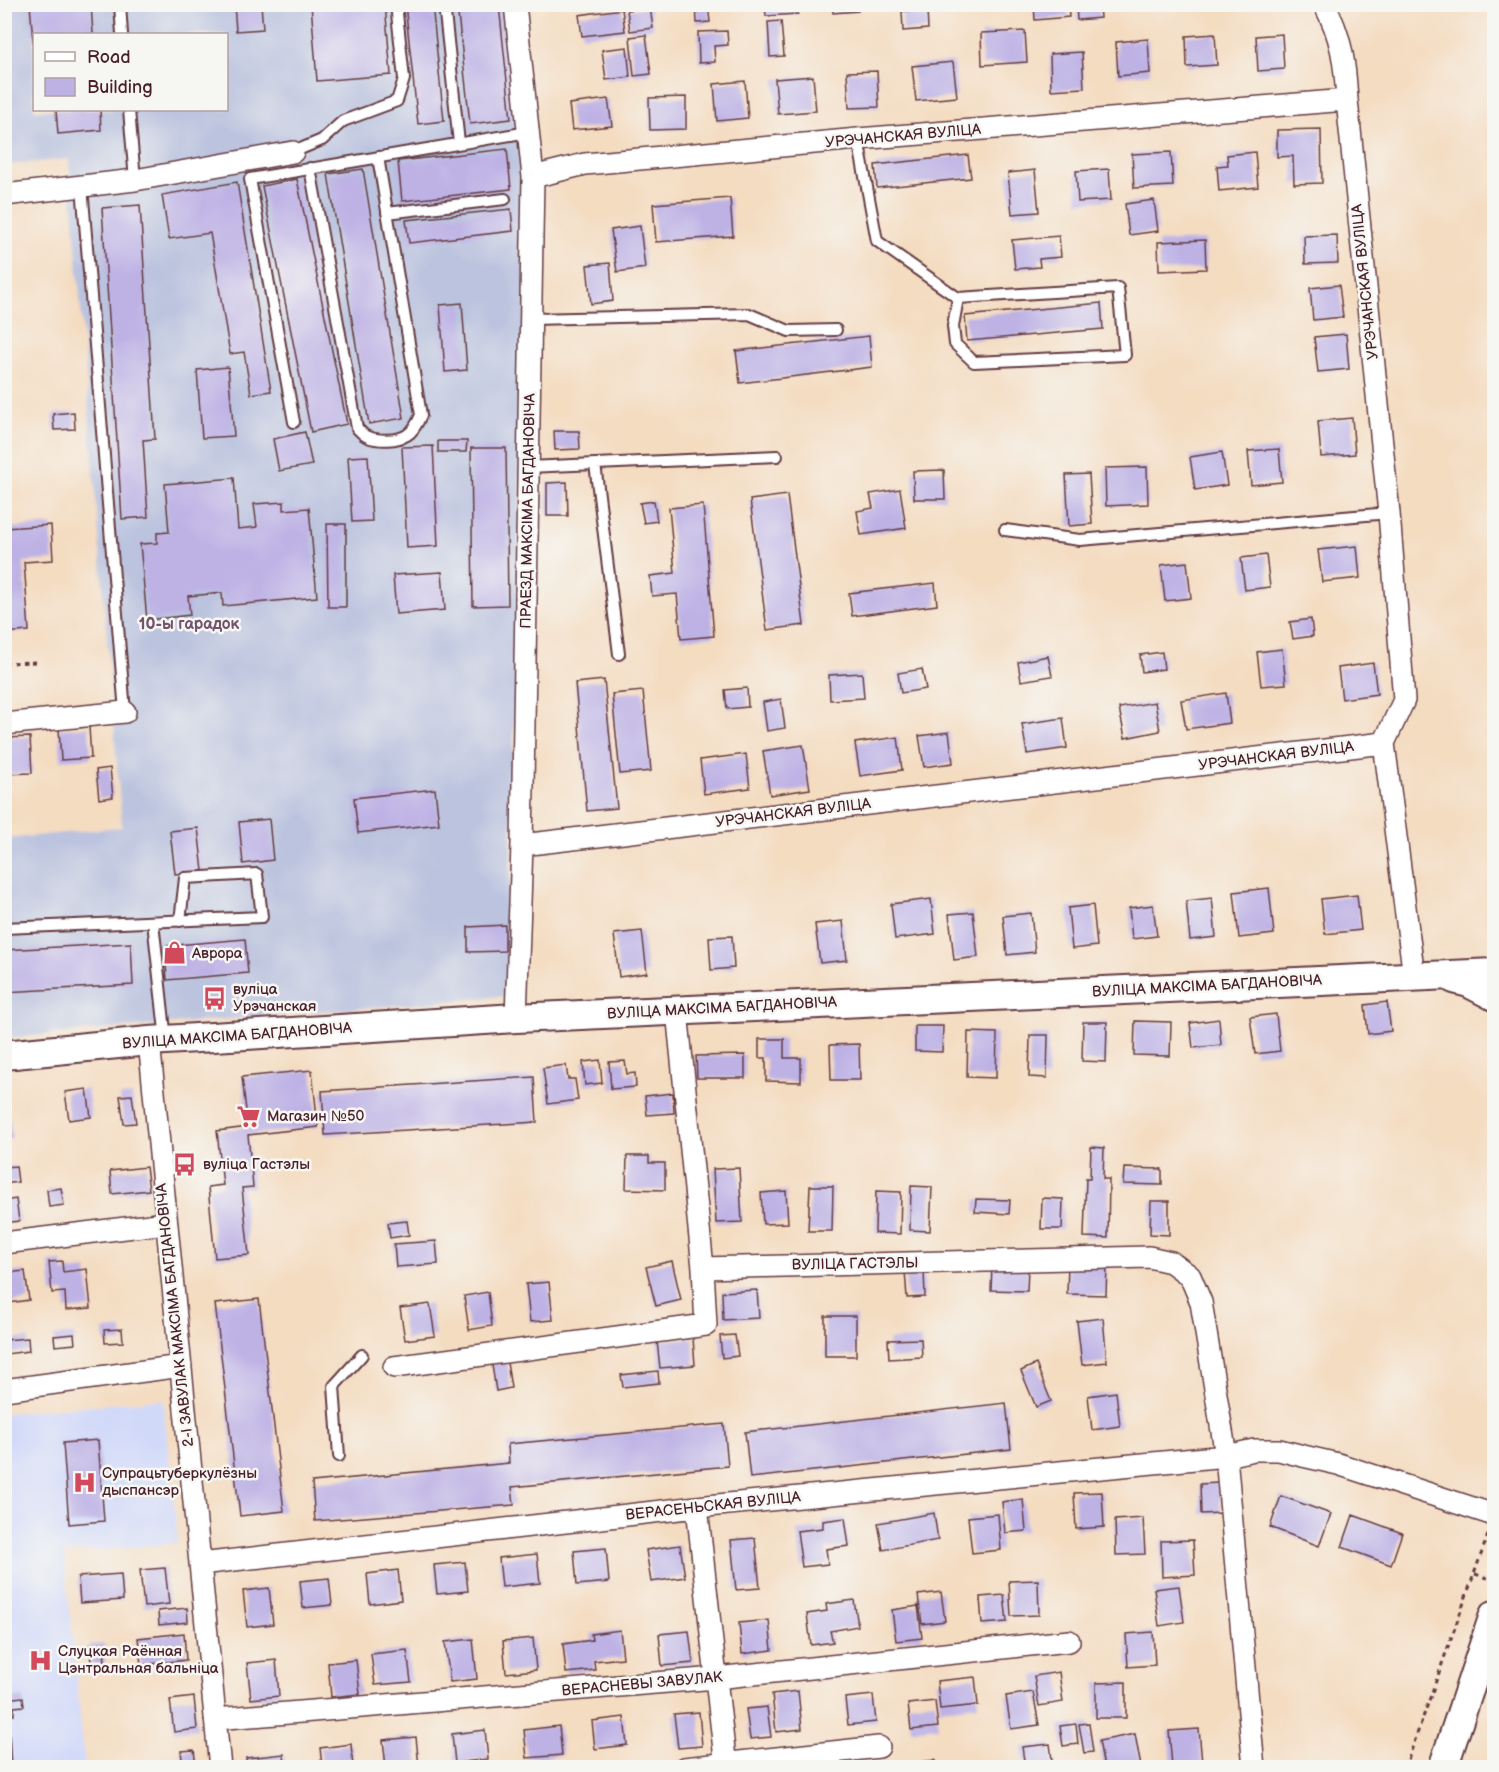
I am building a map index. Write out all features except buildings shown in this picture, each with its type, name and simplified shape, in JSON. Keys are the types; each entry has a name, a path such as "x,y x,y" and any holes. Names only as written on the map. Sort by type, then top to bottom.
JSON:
{"main road":[{"name":"ВУЛІЦА МАКСІМА БАГДАНОВІЧА","path":"4,1055 157,1040 516,1018 1494,973"},
{"name":"ВУЛІЦА МАКСІМА БАГДАНОВІЧА","path":"1427,976 1469,983 1494,996"},
{"path":"1443,1767 1494,1615"}],"street":[{"name":"ПРАЕЗД МАКСІМА БАГДАНОВІЧА","path":"515,4 533,177 522,845 516,1018"},
{"name":"УРЭЧАНСКАЯ ВУЛІЦА","path":"522,845 1384,743 1404,700 1389,513 1347,100 1345,60 1332,20 1324,4"},
{"name":"УРЭЧАНСКАЯ ВУЛІЦА","path":"533,177 585,164 858,139 1347,100"},
{"path":"4,195 135,180 293,152"},
{"path":"4,724 125,712"},
{"path":"1384,743 1427,976"},
{"path":"394,1367 706,1325 703,1268 677,1011"},
{"name":"2-І ЗАВУЛАК МАКСІМА БАГДАНОВІЧА","path":"157,1040 166,1223 220,1767"},
{"path":"4,1243 166,1223"},
{"name":"ВУЛІЦА ГАСТЭЛЫ","path":"703,1268 1149,1257 1171,1262 1190,1276 1201,1302 1226,1456 1254,1767"},
{"path":"4,1390 181,1366"},
{"name":"ВЕРАСЕНЬСКАЯ ВУЛІЦА","path":"200,1564 697,1507 1226,1456 1254,1450 1279,1450 1338,1464 1493,1520"},
{"path":"697,1507 726,1765"},
{"name":"ВЕРАСНЕВЫ ЗАВУЛАК","path":"215,1719 716,1678 1069,1641"},
{"path":"684,1767 726,1765 879,1747"}],"lane":[{"path":"120,4 123,33"},
{"path":"293,152 322,140 344,121 398,101 404,79 396,4"},
{"path":"444,4 459,144"},
{"path":"129,111 135,180"},
{"path":"294,422 250,179 528,132"},
{"path":"858,139 877,241 958,298 1119,288 1125,355 974,362 955,344 953,326 958,298"},
{"path":"310,168 357,428 366,437 383,440 407,435 415,427 421,415 378,157"},
{"path":"82,186 125,712"},
{"path":"387,213 505,199"},
{"path":"531,319 749,314 789,331 836,330"},
{"path":"528,467 777,456"},
{"path":"595,464 619,654"},
{"path":"1005,530 1080,540 1389,513"},
{"path":"4,928 180,921 262,917 257,874 185,878 180,921"},
{"path":"153,922 157,1040"},
{"path":"339,1456 334,1386 362,1355"}],"path":[{"path":"4,663 35,662"},
{"path":"1405,1767 1493,1520"},
{"path":"1474,1574 1494,1580"}],"shaded area":[{"path":"5,5 510,5 528,196 507,996 5,1038 5,839 122,827 69,159 5,165"},
{"name":"Слуцкая Раённая Цэнтральная бальніца","path":"163,1399 178,1543 64,1553 85,1767 5,1768 5,1413"}],"place":[{"name":"Аврора","path":"174,953"},
{"name":"вуліца Урэчанская","path":"215,998"},
{"name":"Магазин №50","path":"249,1116"},
{"name":"вуліца Гастэлы","path":"185,1164"},
{"name":"Супрацьтуберкулёзны дыспансэр","path":"84,1482"},
{"name":"Слуцкая Раённая Цэнтральная бальніца","path":"40,1660"}],"district":[{"name":"10-ы гарадок","path":"189,624"}]}
